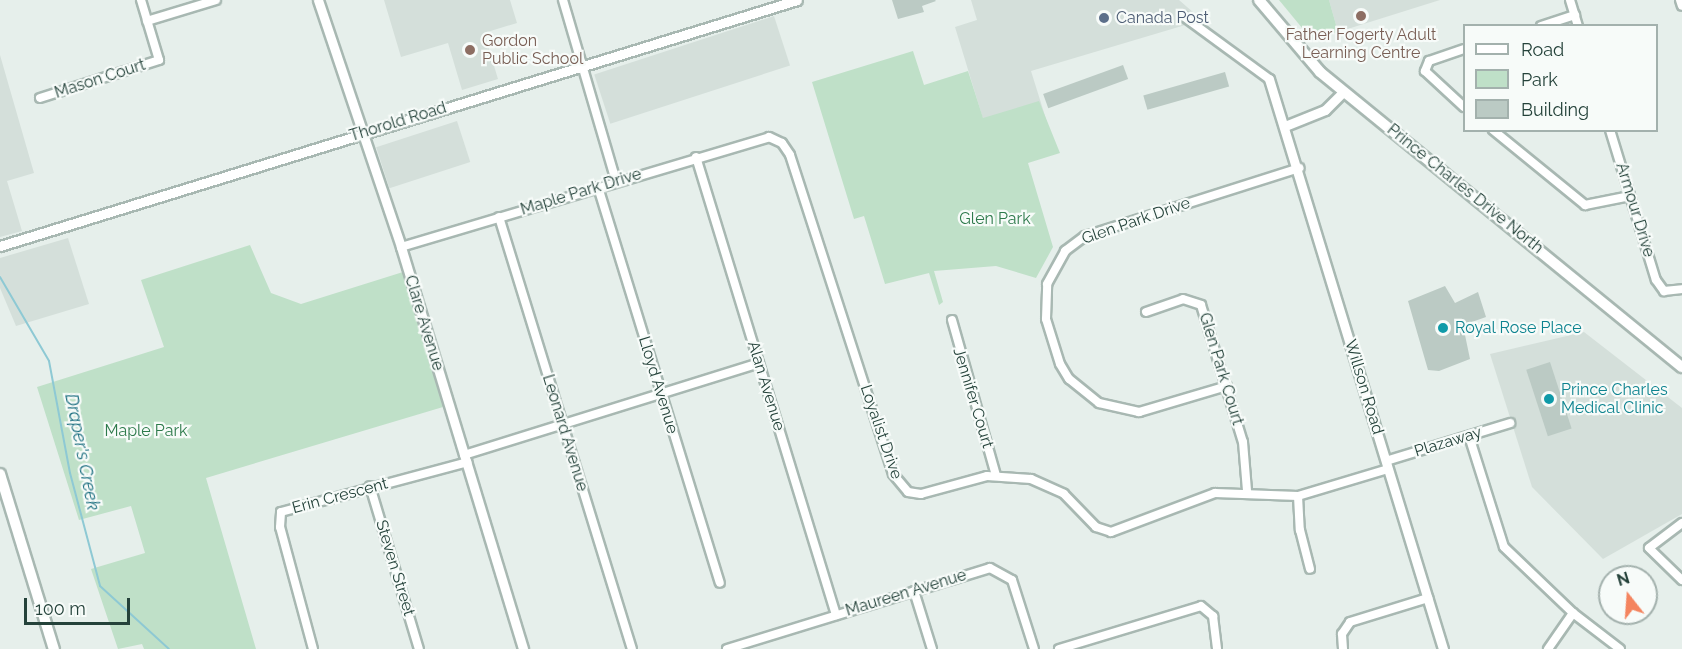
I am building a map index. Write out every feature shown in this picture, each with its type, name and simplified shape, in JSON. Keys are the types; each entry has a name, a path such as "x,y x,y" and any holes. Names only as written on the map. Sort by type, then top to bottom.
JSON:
{"main road":[{"name":"Prince Charles Drive North","path":"1259,0 1293,45 1343,92 1682,367"},
{"path":"0,474 54,649"}],"street":[{"path":"141,0 147,21 216,0"},
{"name":"Clare Avenue","path":"318,0 401,247 523,649"},
{"path":"563,0 615,182"},
{"name":"Thorold Road","path":"0,246 797,0"},
{"path":"1570,0 1577,24"},
{"path":"1680,0 1682,6"},
{"path":"1547,24 1575,15"},
{"path":"1183,16 1269,79"},
{"name":"Mason Court","path":"40,98 159,60 147,21"},
{"path":"1463,49 1429,61 1425,71 1463,105"},
{"name":"Willson Road","path":"1269,79 1299,168 1443,649"},
{"path":"1284,126 1325,110 1343,92"},
{"path":"1496,132 1585,205 1630,195"},
{"name":"Armour Drive","path":"1611,132 1661,288 1682,290"},
{"name":"Maple Park Drive","path":"401,247 760,137"},
{"name":"Loyalist Drive","path":"760,137 778,140 790,155 897,483 921,494 996,476 1048,485 1108,532 1205,496 1247,491 1298,496 1387,465"},
{"name":"Alan Avenue","path":"696,157 836,615"},
{"name":"Glen Park Drive","path":"1227,386 1139,411 1099,403 1069,379 1060,364 1046,319 1047,284 1065,251 1085,236 1299,168"},
{"name":"Lloyd Avenue","path":"598,187 720,583"},
{"name":"Leonard Avenue","path":"500,217 561,425 632,649"},
{"name":"Glen Park Court","path":"1146,312 1183,299 1199,303 1244,442 1247,491"},
{"name":"Jennifer Court","path":"952,320 996,476"},
{"name":"Erin Crescent","path":"313,649 280,527 282,512 465,459 561,425 759,363"},
{"name":"Plazaway","path":"1387,465 1510,423"},
{"path":"1469,436 1504,548 1573,613 1620,649"},
{"name":"Steven Street","path":"370,486 419,649"},
{"path":"1298,496 1298,518 1310,570"},
{"path":"1682,523 1649,548 1682,580"},
{"name":"Maureen Avenue","path":"728,649 982,569 1003,571 1014,584 1034,649"},
{"path":"914,591 932,649"},
{"path":"1343,649 1342,633 1350,622 1428,598"},
{"path":"1059,649 1198,606 1212,614 1217,649"},
{"path":"1548,649 1573,613"}],"shaded area":[{"name":"Gordon Public School","path":"384,0 510,0 517,23 484,33 498,79 462,90 448,43 401,57"},
{"path":"971,0 1179,0 1202,20 1031,71 1056,151 998,168 955,27 977,20"},
{"name":"Father Fogerty Adult Learning Centre","path":"1329,0 1440,0 1338,32"},
{"path":"774,16 790,65 610,124 594,74"},
{"path":"0,55 34,173 7,181 22,231 0,237"},
{"path":"457,121 470,162 389,188 376,147"},
{"path":"68,238 89,304 16,326 0,288 0,258"},
{"path":"1584,332 1682,408 1682,514 1603,559 1532,487 1490,354"}],"green space":[{"path":"1279,0 1329,0 1338,32 1312,40"},
{"name":"Glen Park","path":"913,51 924,85 968,71 983,118 1039,101 1060,153 1028,163 1053,247 1036,278 996,266 934,271 943,302 939,305 929,273 885,284 864,216 854,219 812,82"},
{"name":"Maple Park","path":"250,245 271,293 301,304 403,272 443,407 206,478 256,649 144,649 142,644 118,649 91,569 145,553 131,506 79,520 37,387 164,347 141,280"}],"building":[{"path":"892,0 936,1 922,6 924,12 898,19"},
{"path":"1123,65 1128,79 1048,108 1043,94"},
{"path":"1225,72 1229,86 1147,110 1143,95"},
{"name":"Royal Rose Place","path":"1445,286 1455,303 1478,292 1486,317 1469,323 1473,333 1465,335 1470,359 1439,371 1428,370 1408,301"},
{"name":"Prince Charles Medical Clinic","path":"1550,362 1572,429 1548,436 1526,370"}],"waterway":[{"name":"Draper's Creek","path":"0,277 49,361 70,473 100,586 169,649"}],"place":[{"name":"Father Fogerty Adult Learning Centre","path":"1361,16"},
{"name":"Canada Post","path":"1104,18"},
{"name":"Gordon Public School","path":"470,50"},
{"name":"Royal Rose Place","path":"1443,328"},
{"name":"Prince Charles Medical Clinic","path":"1549,399"}]}
